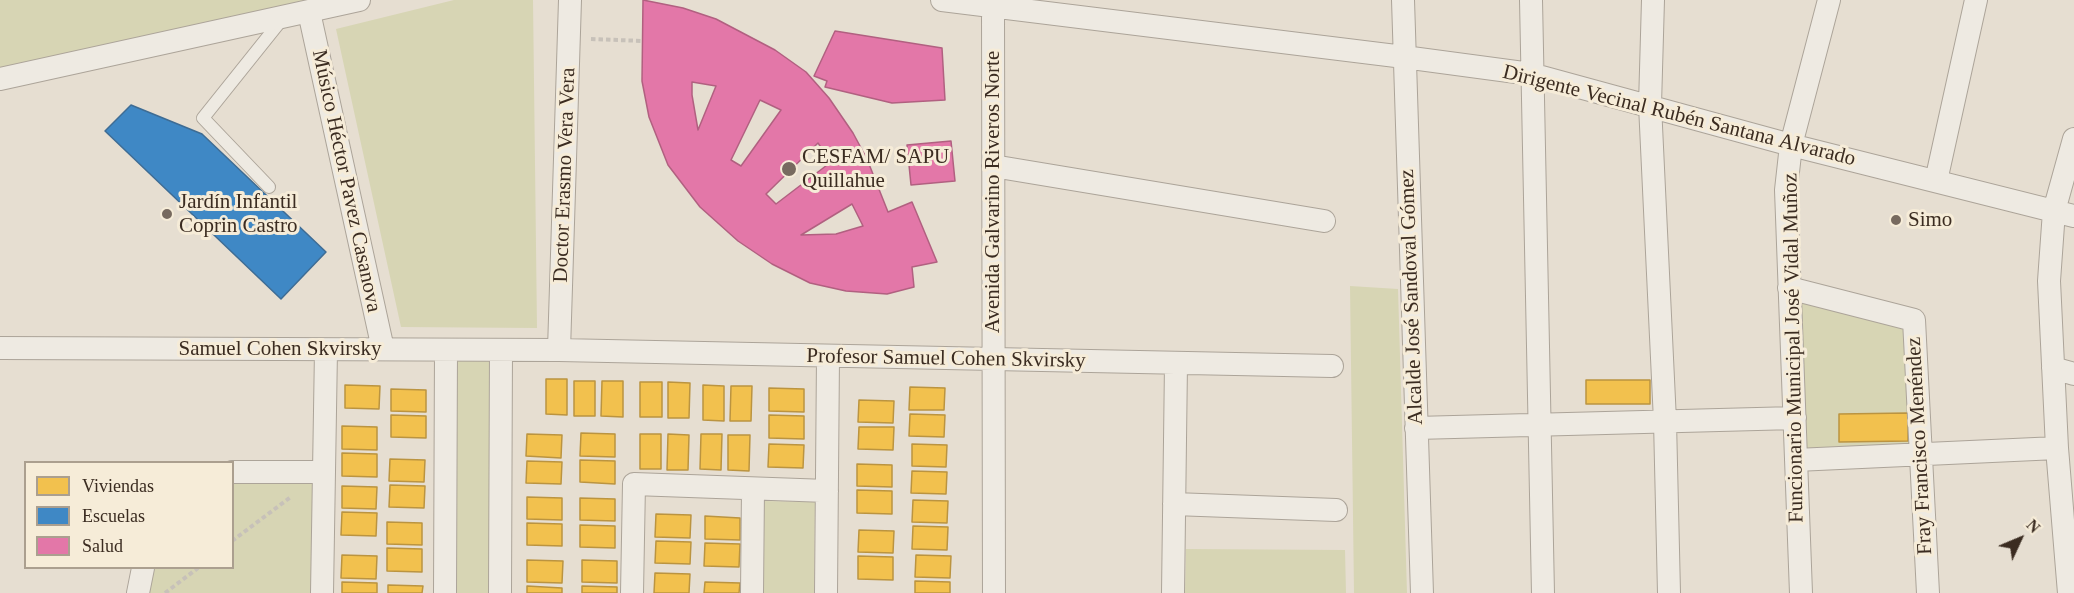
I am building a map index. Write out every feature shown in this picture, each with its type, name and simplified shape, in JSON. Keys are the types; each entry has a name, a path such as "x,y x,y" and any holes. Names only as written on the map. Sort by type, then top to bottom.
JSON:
{"street":[{"path":"0,79 359,0"},
{"name":"Doctor Erasmo Vera Vera","path":"559,350 570,0"},
{"name":"Dirigente Vecinal Rubén Santana Alvarado","path":"942,0 1531,74 1791,145 2064,214"},
{"name":"Alcalde José Sandoval Gómez","path":"1403,0 1422,593"},
{"path":"1531,0 1543,593"},
{"path":"1653,0 1650,105 1665,421 1669,593"},
{"path":"1936,181 1976,0"},
{"name":"Funcionario Municipal José Vidal Muñoz","path":"1801,593 1786,190 1791,145 1825,1"},
{"name":"Avenida Galvarino Riveros Norte","path":"993,7 994,593"},
{"name":"Músico Héctor Pavez Casanova","path":"309,12 383,349"},
{"path":"2069,593 2057,448 2064,371 2049,280 2064,214 2074,139"},
{"path":"993,166 1324,221"},
{"name":"Fray Francisco Menéndez","path":"1789,288 1914,320 1928,593"},
{"name":"Samuel Cohen Skvirsky","path":"0,348 559,350"},
{"path":"322,593 326,350"},
{"path":"445,593 446,350"},
{"path":"500,593 501,350"},
{"name":"Profesor Samuel Cohen Skvirsky","path":"559,350 1332,366"},
{"path":"826,593 828,357"},
{"path":"1173,593 1176,364"},
{"path":"1416,428 1795,418"},
{"path":"1796,460 2057,448"},
{"path":"234,472 324,472"},
{"path":"632,593 634,484 827,491"},
{"path":"752,593 753,489"},
{"path":"1174,504 1336,510"},
{"path":"138,593 142,569"}],"lane":[{"path":"269,186 203,118 282,18"}],"path":[{"path":"569,38 643,41"},
{"path":"234,540 324,472"},
{"path":"165,593 195,569"}],"shaded area":[{"path":"0,0 318,0 0,69"},
{"path":"454,0 533,0 537,328 401,327 336,29"},
{"path":"1350,286 1398,289 1407,593 1354,593"},
{"path":"1791,290 1912,321 1919,452 1798,458"},
{"path":"453,358 494,358 493,593 451,593"},
{"path":"234,479 317,479 315,593 145,593 150,569 234,569"},
{"path":"764,501 815,502 814,593 763,593"},
{"path":"1186,549 1345,550 1346,593 1185,593"}],"building: Viviendas":[{"path":"546,379 567,379 567,415 546,414"},
{"path":"1586,380 1650,380 1650,404 1586,404"},
{"path":"574,381 595,381 595,416 574,416"},
{"path":"602,381 623,381 623,417 601,416"},
{"path":"640,382 662,382 662,417 640,417"},
{"path":"668,382 690,383 689,418 668,418"},
{"path":"345,385 380,386 379,409 345,408"},
{"path":"703,385 724,386 724,421 703,420"},
{"path":"731,386 752,386 751,421 730,421"},
{"path":"910,387 945,388 944,410 909,410"},
{"path":"769,388 804,389 804,412 769,411"},
{"path":"391,389 426,390 426,412 391,411"},
{"path":"859,400 894,401 893,423 858,422"},
{"path":"1908,413 1908,441 1839,442 1839,414"},
{"path":"910,414 945,415 944,437 909,436"},
{"path":"391,415 426,416 426,438 391,437"},
{"path":"769,415 804,416 804,439 769,438"},
{"path":"342,426 377,427 377,450 342,449"},
{"path":"859,427 894,427 893,450 858,449"},
{"path":"581,433 615,434 615,457 580,456"},
{"path":"527,434 562,435 561,458 526,456"},
{"path":"640,434 661,434 661,469 640,469"},
{"path":"668,434 689,435 688,470 667,470"},
{"path":"701,434 722,434 721,470 700,469"},
{"path":"728,435 750,435 749,471 728,470"},
{"path":"769,444 804,445 803,468 768,467"},
{"path":"912,444 947,445 946,467 912,466"},
{"path":"342,453 377,454 377,477 342,476"},
{"path":"390,459 425,460 424,482 389,481"},
{"path":"580,460 615,461 615,484 580,482"},
{"path":"527,461 562,462 561,484 526,483"},
{"path":"857,464 892,465 892,487 857,486"},
{"path":"912,471 947,472 946,494 911,493"},
{"path":"390,485 425,486 424,508 389,507"},
{"path":"342,486 377,487 376,509 342,508"},
{"path":"857,490 892,491 892,514 857,513"},
{"path":"527,497 562,498 562,520 527,519"},
{"path":"580,498 615,499 615,521 580,520"},
{"path":"913,500 948,501 947,523 912,522"},
{"path":"342,512 377,513 376,536 341,535"},
{"path":"656,514 691,515 690,538 655,537"},
{"path":"705,516 740,518 740,540 705,539"},
{"path":"387,522 422,523 422,545 387,544"},
{"path":"527,523 562,524 562,546 527,545"},
{"path":"580,525 615,526 615,548 580,547"},
{"path":"913,526 948,527 947,550 912,549"},
{"path":"859,530 894,531 893,553 858,552"},
{"path":"656,541 691,542 690,564 655,563"},
{"path":"705,543 740,544 739,567 704,566"},
{"path":"387,548 422,549 422,572 387,571"},
{"path":"342,555 377,556 376,579 341,578"},
{"path":"916,555 951,556 950,578 915,577"},
{"path":"858,556 893,557 893,580 858,579"},
{"path":"527,560 563,561 562,583 527,582"},
{"path":"582,560 617,561 617,583 582,582"},
{"path":"655,573 690,574 689,593 654,593"},
{"path":"915,581 950,582 950,593 915,593"},
{"path":"342,582 377,583 377,593 342,593"},
{"path":"705,582 740,583 739,593 704,593"},
{"path":"388,585 423,586 422,593 388,593"},
{"path":"527,586 562,588 562,593 527,593"},
{"path":"582,586 617,587 617,593 582,593"}],"building: Escuelas":[{"path":"131,105 202,134 326,252 281,299 105,131"}],"building: Salud":[{"path":"643,0 683,8 716,19 775,50 806,72 829,98 853,133 867,159 888,212 912,202 937,262 912,267 914,287 887,294 846,291 810,283 772,264 738,241 700,207 668,165 649,117 642,81","holes":["692,82 716,86 698,130","760,100 781,110 741,166 731,160","818,143 831,162 776,204 766,194","852,204 863,226 836,234 801,235"]},
{"path":"835,31 942,48 945,100 892,103 825,87 827,81 814,76"},
{"path":"951,141 955,181 911,185 907,145"}],"place":[{"name":"CESFAM/ SAPU Quillahue","path":"789,169"},
{"name":"Jardín Infantil Coprin Castro","path":"167,214"},
{"name":"Simo","path":"1896,220"}]}
